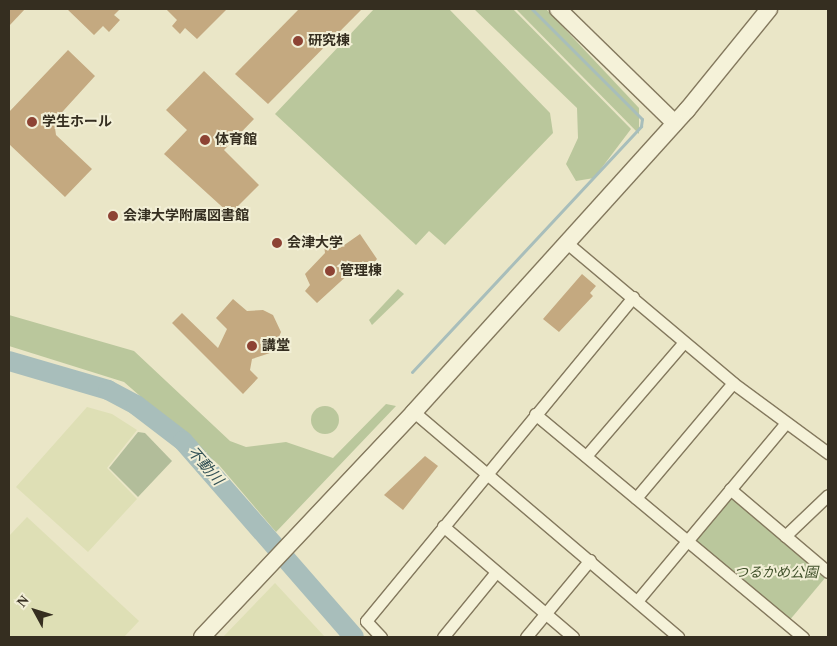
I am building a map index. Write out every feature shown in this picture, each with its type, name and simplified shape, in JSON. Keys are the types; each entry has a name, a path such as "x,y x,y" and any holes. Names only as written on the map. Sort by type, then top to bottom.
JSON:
{"street":[{"path":"558,9 675,123"},
{"path":"202,637 414,412 567,243 675,123 769,9"},
{"path":"567,243 733,383 785,424 828,453"},
{"path":"381,637 366,621 484,473 633,297"},
{"path":"586,456 684,342"},
{"path":"636,498 733,383"},
{"path":"414,412 484,473 590,560 678,637"},
{"path":"534,414 803,637"},
{"path":"637,601 785,424"},
{"path":"730,489 828,572"},
{"path":"785,536 828,495"},
{"path":"442,526 574,637"},
{"path":"526,637 590,560"},
{"path":"443,637 496,572"}],"green space":[{"path":"374,9 449,9 550,113 553,133 445,245 429,231 416,245 275,114"},
{"path":"474,9 513,9 631,129 594,178 576,181 566,164 578,138 577,108"},
{"path":"516,9 546,9 639,108 639,134"},
{"path":"398,289 404,294 372,325 369,320"},
{"path":"9,315 134,351 230,441 246,447 286,442 333,458 386,404 396,406 276,532 219,465 124,382 9,346"},
{"path":"325,406 335,410 339,420 335,430 325,434 315,430 311,420 315,410"},
{"path":"87,407 112,414 137,430 107,468 137,499 88,552 16,487"},
{"path":"138,432 145,433 172,461 138,497 109,468"},
{"name":"つるかめ公園","path":"731,494 828,575 788,622 691,541"},
{"path":"27,517 139,621 124,637 9,637 9,536"},
{"path":"275,583 325,637 223,637"}],"building":[{"path":"9,9 25,9 9,26"},
{"path":"67,9 120,9 114,15 120,20 109,32 103,26 94,35"},
{"path":"166,9 227,9 197,39 185,28 180,34 172,26 177,20"},
{"name":"研究棟","path":"299,9 362,9 268,104 235,74"},
{"name":"学生ホール","path":"68,50 95,76 54,121 56,135 92,169 65,197 9,144 9,112"},
{"name":"体育館","path":"204,71 254,119 224,150 259,185 230,214 164,154 187,130 166,110"},
{"name":"管理棟","path":"360,234 377,259 370,268 363,261 317,303 305,291 310,285 305,274 325,253 324,245 340,248"},
{"path":"582,274 596,286 590,293 593,296 559,332 543,319"},
{"name":"講堂","path":"233,299 247,311 263,310 273,315 281,332 273,352 252,359 250,370 258,378 243,394 172,323 182,313 218,348 227,329 216,318"},
{"path":"425,456 438,466 403,510 384,495"}],"waterway":[{"path":"412,372 641,126 642,119 532,9"},
{"name":"不動川","path":"9,361 108,390 136,405 183,441 354,637"}],"place":[{"name":"研究棟","path":"298,41"},
{"name":"学生ホール","path":"32,122"},
{"name":"体育館","path":"205,140"},
{"name":"会津大学附属図書館","path":"113,216"},
{"name":"会津大学","path":"277,243"},
{"name":"管理棟","path":"330,271"},
{"name":"講堂","path":"252,346"}]}
